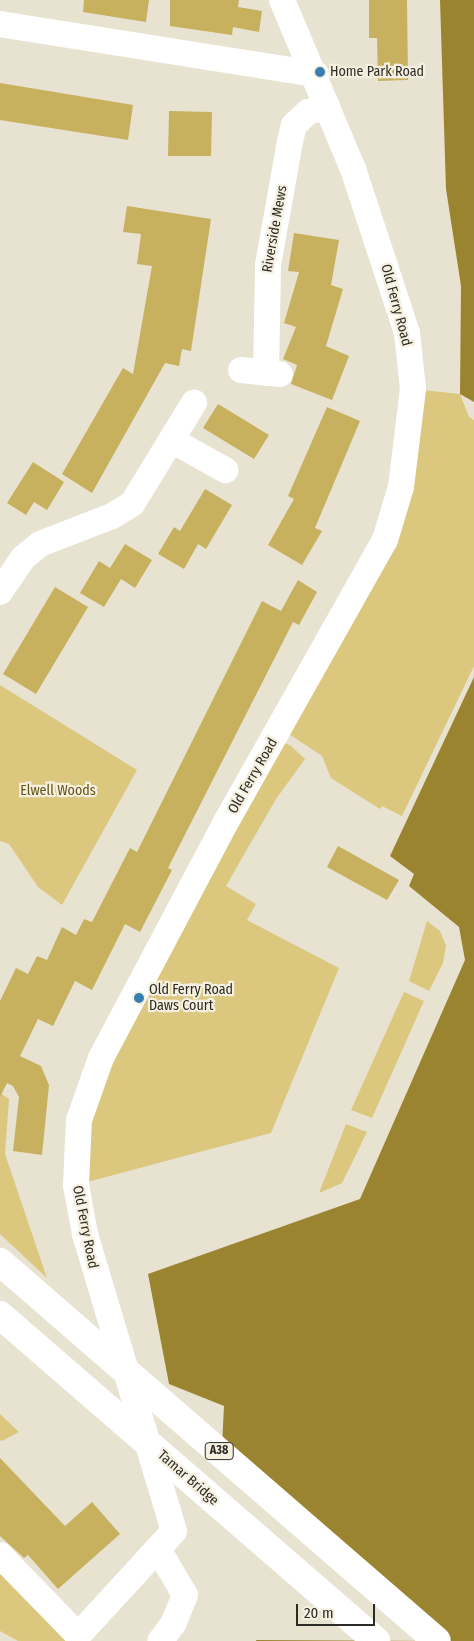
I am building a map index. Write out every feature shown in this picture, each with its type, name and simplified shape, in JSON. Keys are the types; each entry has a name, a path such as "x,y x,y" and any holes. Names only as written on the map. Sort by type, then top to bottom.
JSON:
{"highway":[{"name":"A38","path":"0,1262 437,1641"},
{"name":"Tamar Bridge","path":"0,1315 376,1641"}],"street":[{"name":"Old Ferry Road","path":"0,1554 74,1631 83,1630 174,1531 85,1234 76,1185 79,1120 101,1058 226,822 372,565 397,508 413,389 406,333 353,169 316,74 282,0"},
{"path":"0,24 316,74"},
{"name":"Riverside Mews","path":"240,370 273,374 268,265 290,142 294,125 308,112 327,106"},
{"path":"0,592 23,558 40,544 112,516 132,504 174,441 194,403"},
{"path":"174,441 226,470"},
{"path":"158,1549 185,1595 173,1624 160,1641"}],"green space":[{"path":"413,389 460,394 469,417 474,420 474,666 402,816 382,806 380,809 331,778 322,756 280,728 372,565"},
{"name":"Elwell Woods","path":"0,685 137,770 62,905 38,887 9,844 0,841"},
{"path":"275,738 291,746 305,759 276,799 226,886 256,904 247,920 339,968 271,1133 76,1185 79,1125"},
{"path":"427,921 440,931 446,946 443,963 429,991 409,981"},
{"path":"404,992 424,1001 372,1118 351,1110"},
{"path":"0,1093 9,1099 5,1154 47,1278 0,1234"},
{"path":"346,1124 367,1132 342,1183 319,1193"},
{"path":"0,1414 19,1432 2,1441 0,1440"},
{"path":"0,1555 73,1641 18,1641 0,1631"}],"shaded area":[{"path":"440,0 474,0 474,402 460,394 461,286 446,189"},
{"path":"474,677 474,1641 256,1641 279,1568 222,1446 224,1406 169,1384 148,1274 360,1199 465,960 459,927 409,886 414,874 390,856"}],"pier":[{"path":"223,1456 437,1641 254,1640 277,1568"}],"building":[{"path":"84,0 149,0 146,22 83,12"},
{"path":"170,0 239,0 238,7 262,11 259,32 233,27 232,35 170,26"},
{"path":"369,0 407,0 408,80 378,81 377,38 369,38"},
{"path":"0,83 133,105 128,140 0,120"},
{"path":"169,111 212,112 211,156 168,156"},
{"path":"127,206 211,219 191,351 182,349 179,366 165,363 92,493 62,474 123,368 133,374 152,266 137,264 141,234 123,232"},
{"path":"294,233 339,240 331,285 343,289 326,346 349,356 332,400 291,384 297,365 283,359 296,327 284,323 299,272 288,271"},
{"path":"218,404 269,435 254,459 203,428"},
{"path":"327,407 360,421 315,528 322,531 302,565 268,545 294,499 288,496"},
{"path":"33,462 64,482 47,510 34,502 26,515 7,503"},
{"path":"205,489 232,505 206,549 198,544 184,569 158,554 174,527 180,531"},
{"path":"125,544 152,560 135,588 121,579 104,607 80,593 99,561 110,568"},
{"path":"298,580 317,592 299,625 293,622 168,868 172,870 140,932 125,924 92,990 75,981 53,1026 38,1019 20,1056 41,1066 49,1085 42,1155 13,1151 19,1097 13,1086 7,1083 0,1097 0,1001 16,968 28,974 37,956 47,960 62,927 76,935 84,919 92,922 130,848 137,852 262,601 281,611"},
{"path":"55,587 88,607 36,694 3,674"},
{"path":"338,846 399,880 387,900 327,867"},
{"path":"0,1458 65,1526 92,1502 120,1534 58,1589 28,1555 24,1558 0,1536"}],"place":[{"name":"Home Park Road","path":"320,72"},
{"name":"Old Ferry Road Daws Court","path":"139,998"}]}
